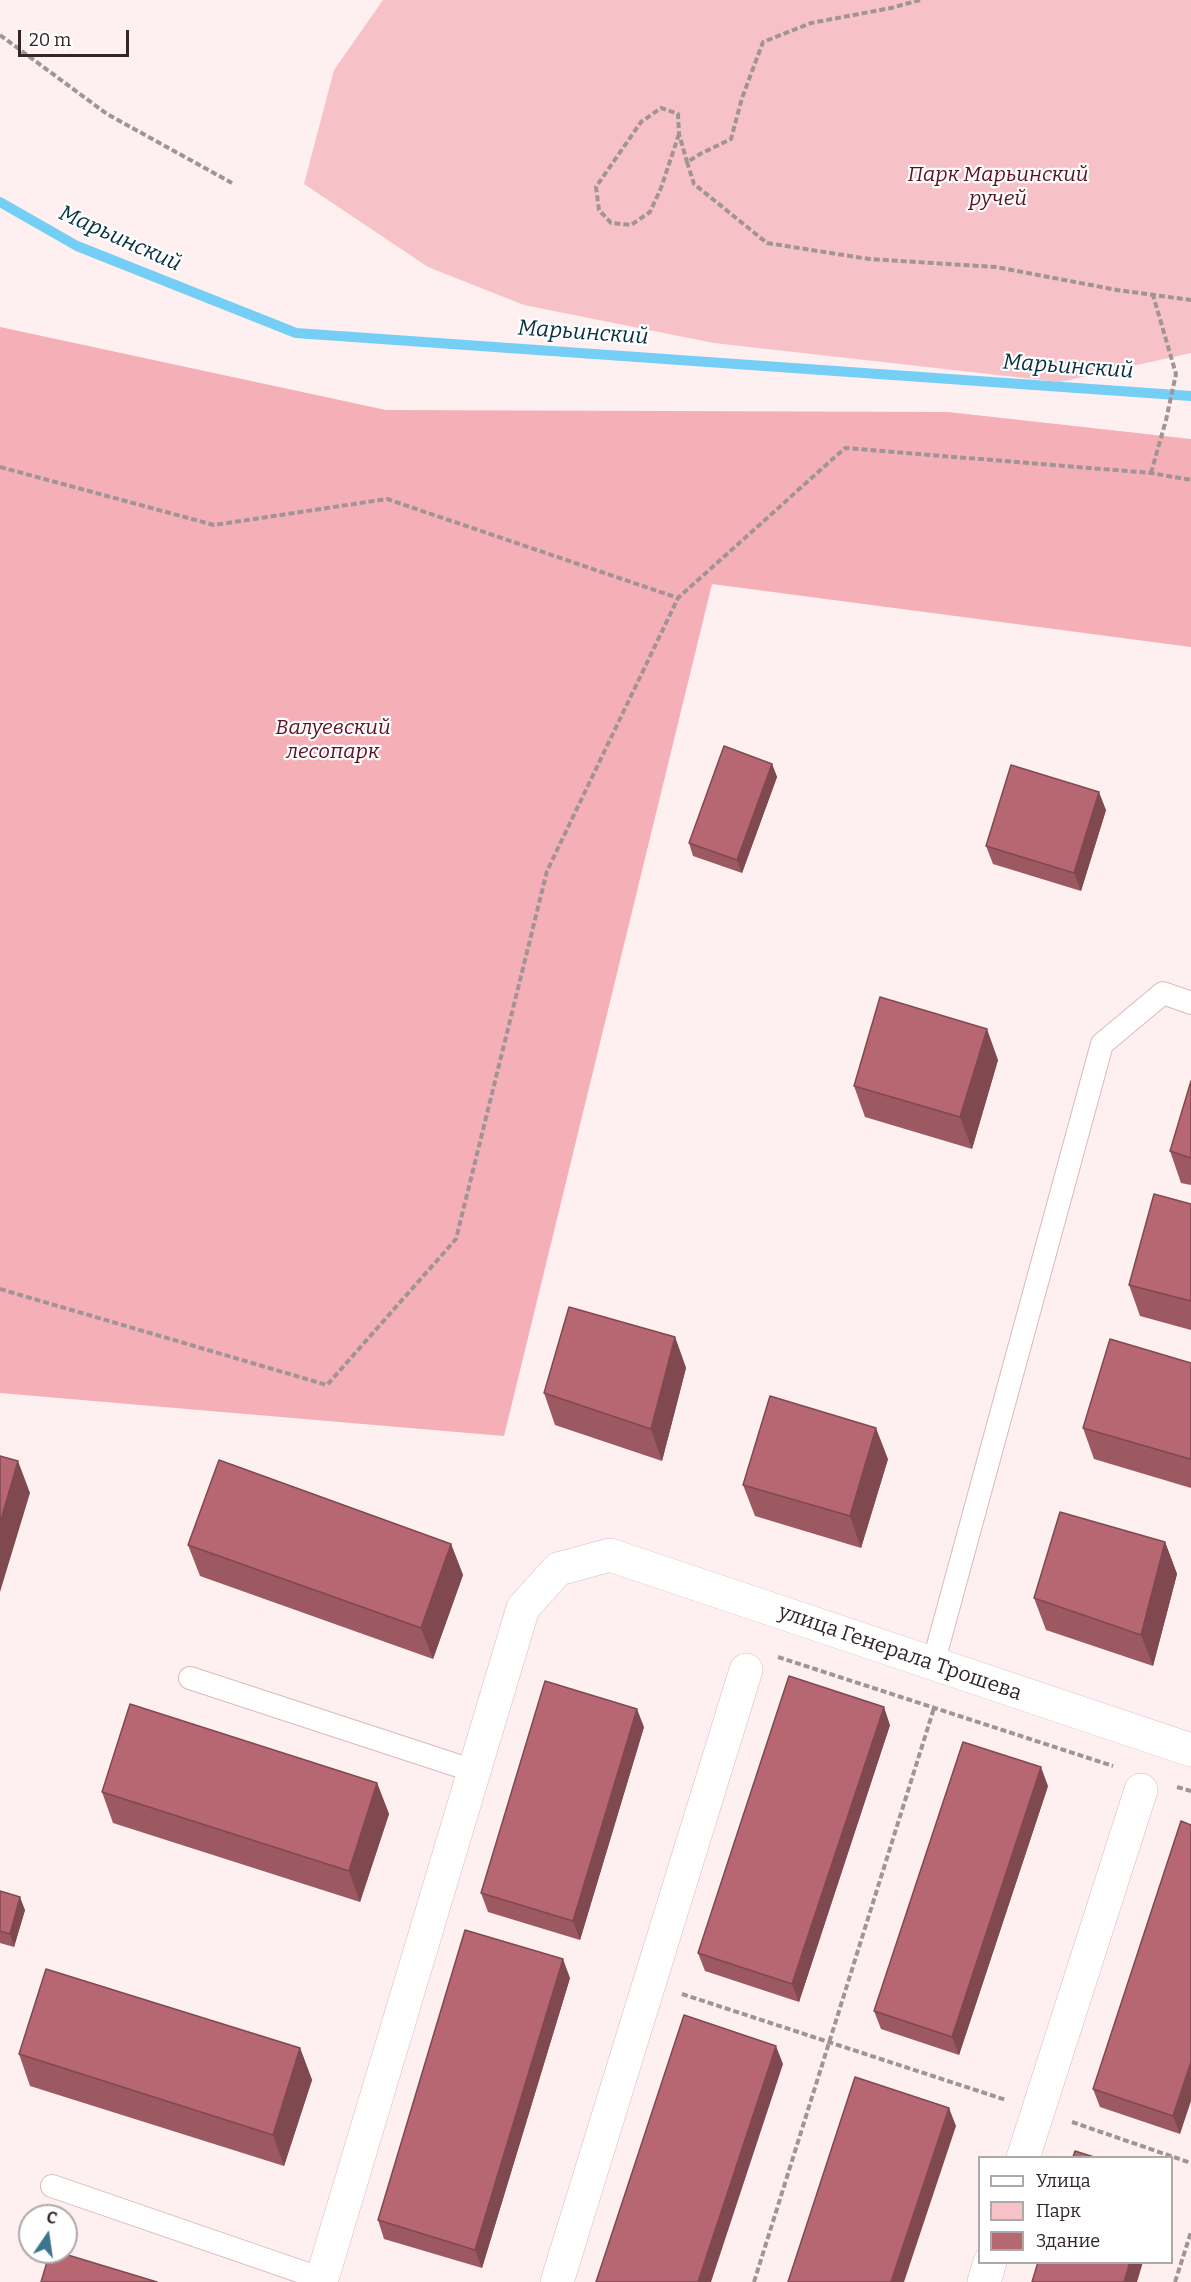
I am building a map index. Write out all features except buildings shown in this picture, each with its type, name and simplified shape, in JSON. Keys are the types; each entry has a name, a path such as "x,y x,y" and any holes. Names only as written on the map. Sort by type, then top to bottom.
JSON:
{"street":[{"name":"улица Генерала Трошева","path":"474,1772 524,1608 558,1569 610,1555 1191,1750"},
{"path":"557,2282 746,1670"},
{"path":"321,2281 474,1772"},
{"path":"1023,2156 1141,1790"},
{"path":"984,2282 989,2264"}],"lane":[{"path":"933,1665 1102,1044 1163,993 1191,1003"},
{"path":"190,1678 474,1772"},
{"path":"52,2186 321,2281"}],"path":[{"path":"687,162 731,139 742,98 764,42 811,23 891,8 920,0"},
{"path":"0,35 107,114 232,183"},
{"path":"679,134 661,188 650,212 631,225 611,223 599,210 596,188 640,122 660,108 678,114 679,134 694,184 767,243 869,259 996,267 1191,300"},
{"path":"1151,472 1176,374 1153,295"},
{"path":"0,1289 327,1385 456,1239 547,871 678,598 844,448 1151,472 1191,480"},
{"path":"0,467 214,525 387,499 678,598"},
{"path":"746,1670 764,1653 1116,1767 1141,1790 1172,1785 1191,1791"},
{"path":"754,2282 934,1708"},
{"path":"650,1984 1038,2110 1171,2156"},
{"path":"1173,2157 1191,2163"},
{"path":"1175,2282 1191,2232"}],"green space":[{"name":"Парк Марьинский ручей","path":"383,0 1191,0 1191,353 1060,382 714,343 524,305 428,267 304,184 334,70"},
{"name":"Валуевский лесопарк","path":"0,327 386,410 948,412 1191,439 1191,647 712,584 504,1436 0,1393"}],"waterway":[{"name":"Марьинский","path":"0,202 77,246 296,333 1191,396"}]}
